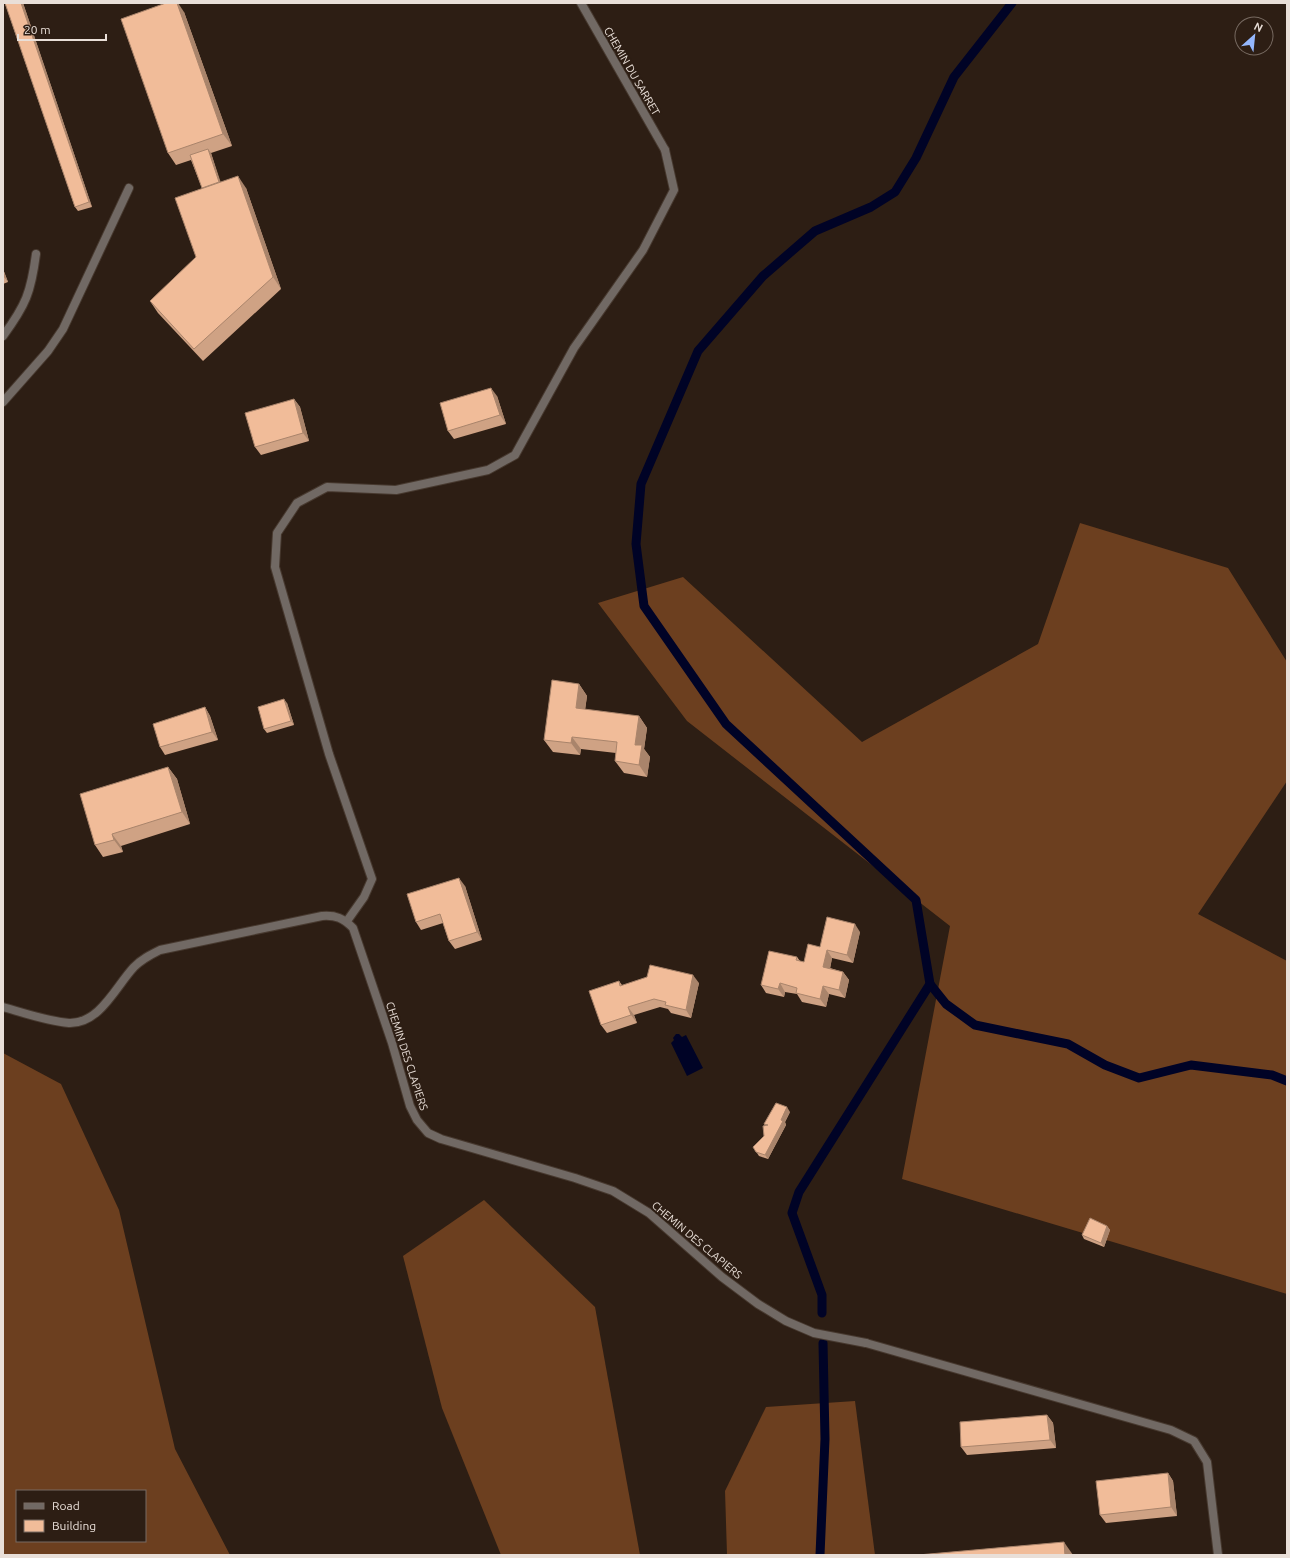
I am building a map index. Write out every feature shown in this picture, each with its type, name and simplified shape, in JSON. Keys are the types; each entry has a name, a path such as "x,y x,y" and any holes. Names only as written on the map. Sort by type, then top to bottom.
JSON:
{"street":[{"name":"CHEMIN DU SARRET","path":"347,922 364,897 372,879 329,754 275,567 277,533 297,503 328,487 396,490 488,470 515,455 574,348 643,250 674,190 665,150 581,3"},
{"path":"3,402 48,351 63,328 129,188"},
{"path":"3,336 21,312 32,282 36,254"},
{"path":"3,1007 55,1021 71,1023 86,1019 98,1012 134,967 146,957 160,950 322,916 334,915 347,922"},
{"name":"CHEMIN DES CLAPIERS","path":"347,922 353,928 392,1043 410,1106 428,1133 441,1139 575,1178 613,1191 649,1213 722,1277 758,1304 786,1321 814,1333 866,1343 1172,1430 1194,1441 1207,1462 1218,1555"}],"shaded area":[{"path":"1080,523 1228,568 1287,662 1287,781 1198,914 1287,961 1287,1294 902,1179 950,926 687,721 598,603 683,577 862,742 1038,644"},
{"path":"3,1053 61,1084 119,1210 175,1449 230,1555 3,1555"},
{"path":"484,1200 595,1307 640,1555 501,1555 442,1408 403,1256"},
{"path":"855,1401 875,1555 727,1555 725,1491 766,1407"}],"water":[{"path":"676,1034 679,1034 682,1037 686,1035 703,1068 687,1076 671,1043"}],"building":[{"path":"5,3 21,3 89,202 75,207"},
{"path":"166,3 177,3 223,134 168,153 121,19"},
{"path":"208,149 219,182 202,188 190,155"},
{"path":"238,176 273,277 194,349 150,301 196,257 175,198"},
{"path":"491,388 500,415 448,431 440,403"},
{"path":"294,399 303,433 255,447 245,413"},
{"path":"552,680 579,684 576,708 639,716 635,745 642,745 639,765 615,761 617,742 572,737 571,743 544,740"},
{"path":"284,699 291,721 264,729 258,707"},
{"path":"205,707 212,732 160,747 153,724"},
{"path":"168,767 182,812 112,834 114,840 95,845 80,794"},
{"path":"459,878 477,932 449,941 440,914 416,922 407,894"},
{"path":"827,917 855,924 847,955 827,950 823,967 843,972 839,990 823,986 820,999 796,993 797,988 780,983 778,989 761,985 769,951 797,957 796,960 804,962 808,944 820,947"},
{"path":"650,965 693,975 686,1010 665,1005 666,1002 654,999 628,1007 631,1015 601,1025 589,991 619,981 620,986 647,977"},
{"path":"776,1103 787,1107 781,1120 783,1121 765,1155 756,1152 753,1147 764,1136 763,1126 768,1125 764,1124"},
{"path":"1090,1218 1107,1226 1101,1243 1082,1235"},
{"path":"1047,1415 1050,1440 961,1447 960,1422"},
{"path":"1168,1473 1171,1507 1100,1515 1096,1481"},
{"path":"1064,1542 1065,1555 918,1555"}],"waterway":[{"path":"822,1313 822,1295 792,1213 799,1192 930,984 916,900 726,724 644,606 636,544 641,484 698,351 763,276 815,231 871,207 895,192 916,158 954,77 1012,3"},
{"path":"930,984 946,1004 975,1025 1068,1044 1105,1065 1139,1078 1191,1065 1272,1075 1287,1081"},
{"path":"820,1555 825,1439 823,1343"}]}
